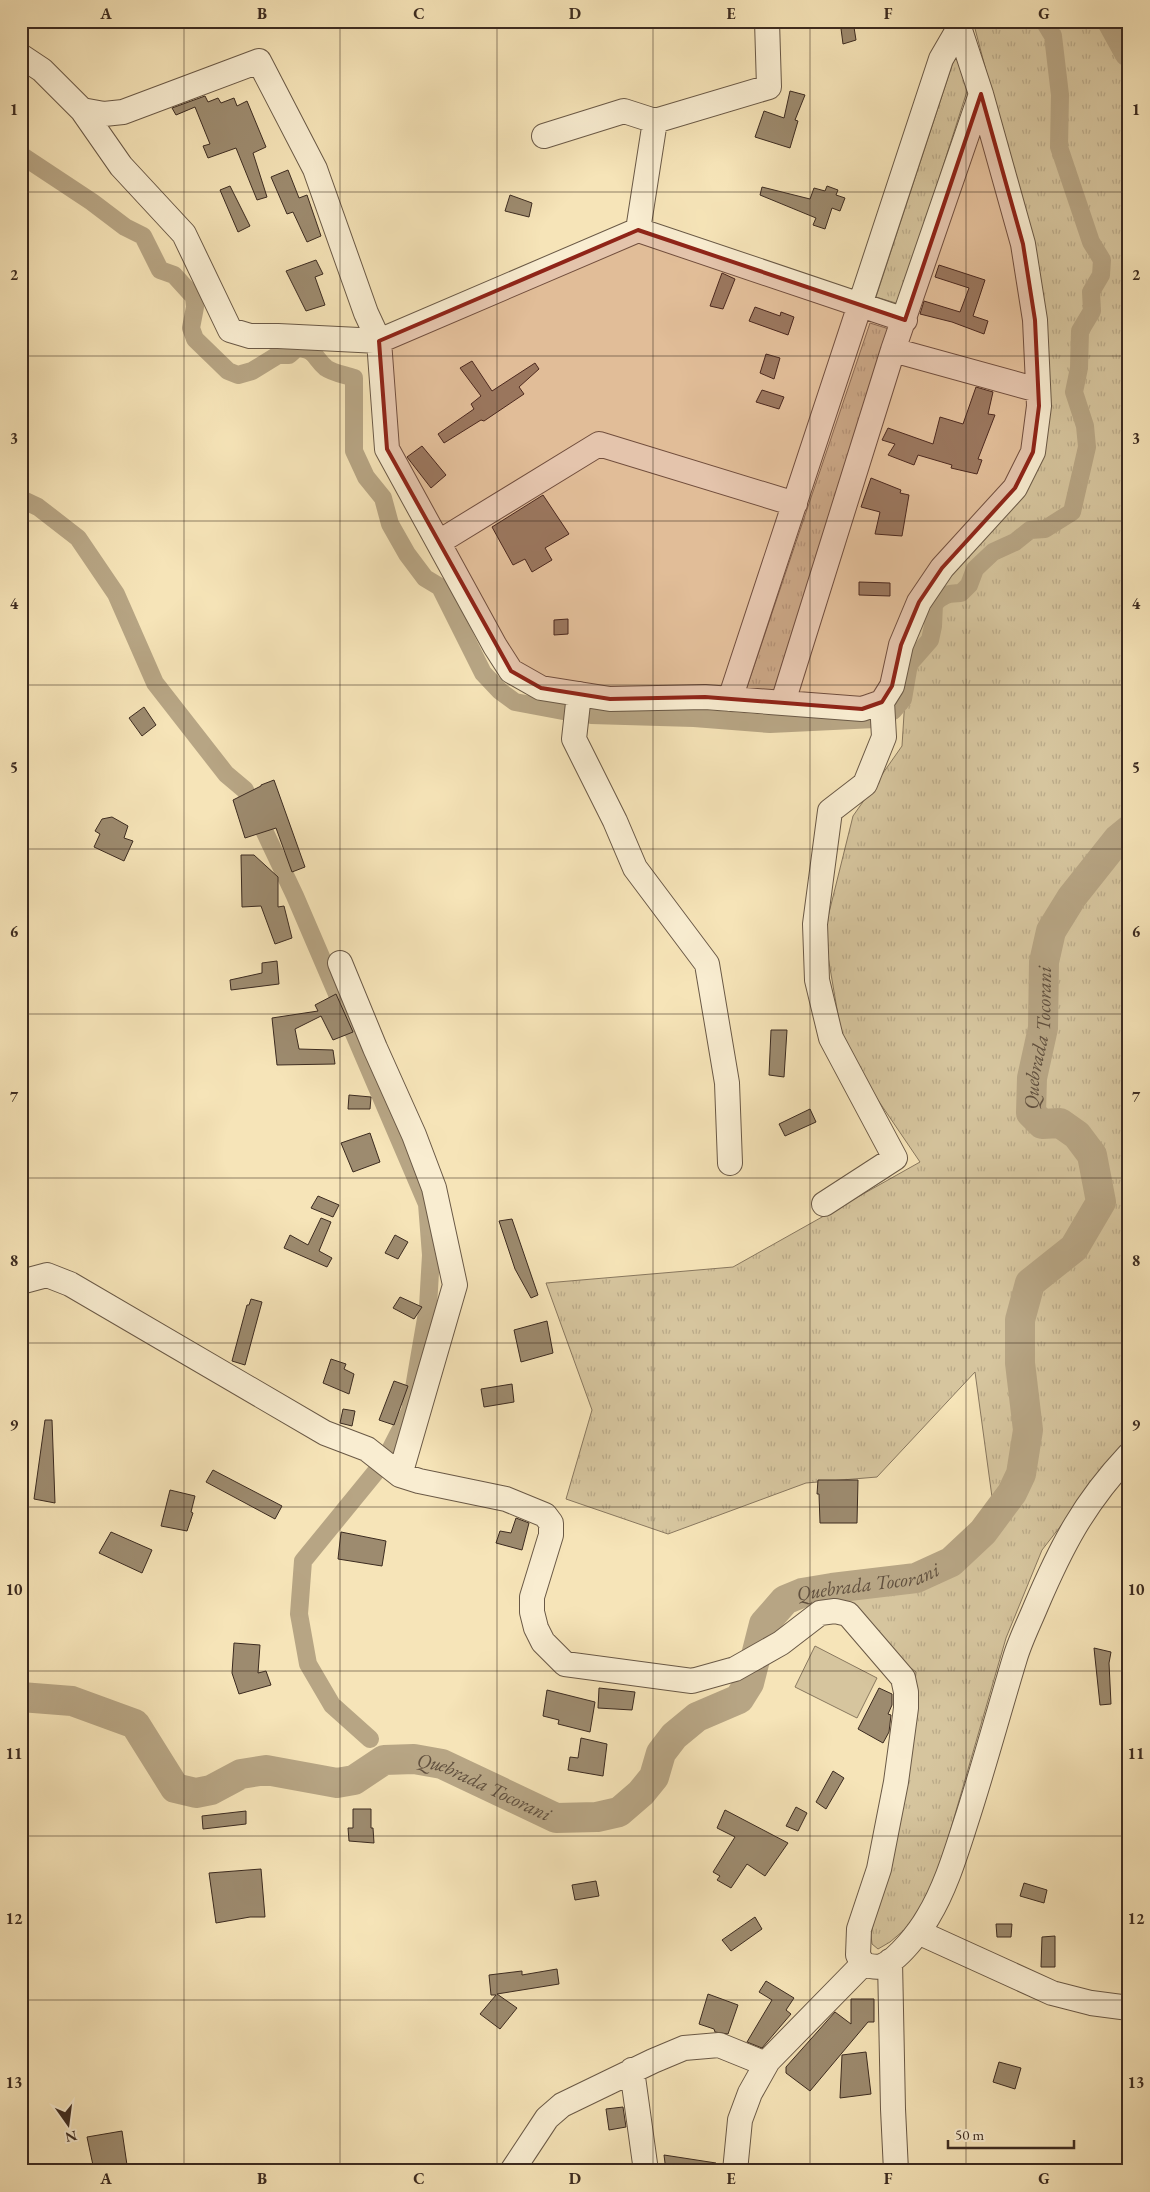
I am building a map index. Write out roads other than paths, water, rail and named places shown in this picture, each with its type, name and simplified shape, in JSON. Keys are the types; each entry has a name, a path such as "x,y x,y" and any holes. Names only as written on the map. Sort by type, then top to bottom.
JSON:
{"street":[{"path":"544,136 624,112 655,121 769,87 767,21"},
{"path":"824,1204 895,1158 832,1038 817,980 815,934 830,811 865,784 884,737 882,702 892,686 901,645 919,602 942,568 1015,488 1032,452 1039,406 1035,320 1023,244 981,94 958,25"},
{"path":"730,699 941,59 958,25"},
{"path":"21,56 42,70 82,110 121,166 184,234 230,330 250,336 379,341 638,230 905,320"},
{"path":"82,110 104,114 123,112 258,61 315,169 366,313 379,341 387,449 495,646 511,671 541,688 610,699 705,697 862,709 882,702"},
{"path":"783,702 893,350 905,320 981,94"},
{"path":"638,230 655,121"},
{"path":"893,350 1038,390"},
{"path":"439,542 599,444 794,504"},
{"path":"579,694 574,739 615,822 635,868 707,964 727,1083 730,1164"},
{"path":"340,963 414,1135 434,1188 455,1284 400,1475"},
{"path":"24,1282 47,1276 70,1284 325,1433 367,1449 400,1475 419,1481 506,1499 544,1515 550,1523 551,1535 532,1597 532,1612 536,1628 543,1642 564,1664 692,1681 735,1669 781,1643 820,1613 835,1611 848,1614 857,1622 877,1649 903,1678 906,1692 906,1708 896,1782 888,1824 879,1869 859,1929 858,1955 863,1964 872,1967 882,1966 890,1961 918,1932 929,1916 955,1855 1016,1656 1061,1549 1087,1504 1107,1478 1129,1455"},
{"path":"918,1932 1052,1993 1091,2003 1129,2008"},
{"path":"890,1961 896,2171"},
{"path":"735,2171 740,2120 750,2093 766,2064 863,1964"},
{"path":"512,2171 548,2118 562,2105 632,2070 684,2048 719,2045 766,2064"},
{"path":"632,2070 646,2171"}],"waterway":[{"path":"893,711 903,699 909,664 930,640 934,604 946,595 961,593 969,585 975,569 993,552 1015,542 1030,530 1045,529 1072,512 1087,447 1085,426 1074,392 1079,368 1080,331 1092,311 1091,292 1101,275 1102,260 1091,242 1059,147 1060,95 1053,36 1044,21"},
{"name":"Quebrada Tocorani","path":"1112,21 1129,52"},
{"path":"21,155 92,202 125,227 143,236 160,270 174,275 194,297 195,307 191,328 195,339 228,371 238,375 252,371 278,355 289,355 297,348 311,352 329,370 354,378 354,451 366,477 383,498 390,524 407,554 425,578 440,587 483,673 500,691 515,702 563,711"},
{"path":"21,499 38,507 78,538 116,594 155,683 226,774 245,790 295,896 427,1204 431,1255 428,1307 410,1411 388,1454"},
{"path":"591,715 694,718 770,724 875,719"},
{"name":"Quebrada Tocorani","path":"21,1697 72,1701 135,1724 175,1788 196,1793 211,1790 241,1774 266,1770 337,1783 354,1780 384,1760 414,1759 442,1764 556,1818 597,1817 619,1812 641,1793 654,1777 661,1753 674,1736 697,1717 739,1699 749,1683 764,1624 785,1600 802,1593 916,1578 951,1562 983,1532 1012,1493 1021,1474 1028,1430 1020,1363 1020,1320 1030,1283 1074,1248 1101,1202 1092,1155 1077,1135 1060,1123 1042,1124 1031,1113 1032,1078 1043,1028 1044,962 1051,931 1072,897 1118,839 1129,830"},
{"path":"370,1739 332,1705 308,1664 299,1614 303,1561 383,1463"}]}
